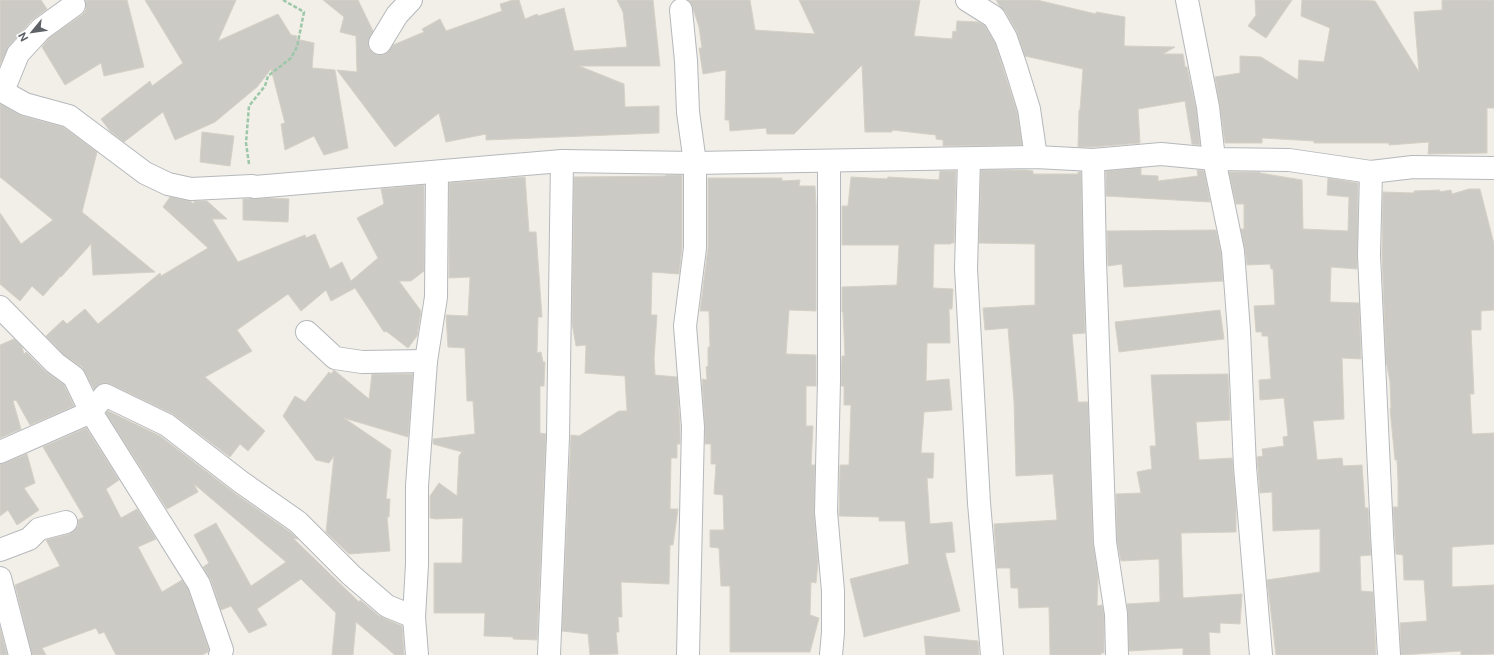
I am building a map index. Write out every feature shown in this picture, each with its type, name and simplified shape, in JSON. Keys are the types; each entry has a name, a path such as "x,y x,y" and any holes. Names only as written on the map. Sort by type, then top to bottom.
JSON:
{"street":[{"path":"380,43 397,15 411,0"},
{"path":"967,0 994,17 1006,38 1029,109 1036,156"},
{"path":"1187,0 1208,107 1214,159 1232,251 1239,331 1246,467 1261,655"},
{"path":"74,5 41,29 18,54 1,90 25,104 69,116 145,174 168,184 190,189 254,187 562,161 695,163 969,159 1036,156 1093,160 1161,154 1214,159 1289,160 1371,172 1413,167 1494,168"},
{"path":"681,10 686,61 688,112 695,163 695,248 685,326 693,427 688,655"},
{"path":"969,159 966,269 979,503 992,655"},
{"path":"1093,160 1095,269 1105,542 1116,614 1117,655"},
{"path":"550,655 558,430 562,161"},
{"path":"829,161 829,380 826,512 833,591 834,632 832,655"},
{"path":"417,655 414,617 417,564 416,486 426,361 436,297 437,172"},
{"path":"1371,172 1369,255 1389,655"},
{"path":"0,307 56,363 74,377 91,412 199,584 222,650 220,655"},
{"path":"307,332 335,358 362,362 426,361"},
{"path":"0,452 91,412 105,395 167,425 241,482 298,522 351,575 387,606 414,617"},
{"path":"0,550 29,539 38,529 66,522"},
{"path":"0,578 20,655"}],"path":[{"path":"252,186 246,143 249,106 265,86 268,76 291,58 297,47 304,12 283,0"}],"building":[{"path":"0,0 41,0 47,9 32,20 9,46 0,65"},
{"path":"127,0 144,67 104,76 101,63 65,85 42,47 49,38 82,15 86,10 85,1"},
{"path":"145,0 236,0 218,41 278,14 291,35 297,36 296,39 314,43 312,68 335,70 348,148 324,155 314,136 285,150 281,124 285,123 271,69 257,87 215,122 175,140 163,112 124,142 110,131 101,119 150,81 152,86 183,63"},
{"path":"323,0 358,0 373,31 368,42 369,49 373,53 380,55 386,54 393,45 424,32 422,29 440,19 446,31 502,11 500,4 513,0 519,0 525,19 537,14 538,16 564,8 574,51 627,47 623,12 617,0 653,0 660,66 579,66 624,84 625,107 659,106 659,133 486,140 486,134 446,142 439,113 395,147 337,70 357,72 356,36 340,32 344,17"},
{"path":"688,0 750,0 755,30 815,34 799,0 920,0 914,36 952,39 953,31 956,32 957,21 978,22 985,26 995,43 1017,112 1022,145 943,146 943,140 936,139 936,135 892,130 892,132 865,132 862,65 794,134 767,134 766,128 730,131 729,120 725,120 726,70 703,74 699,48 702,48 699,27 691,3"},
{"path":"996,0 1037,0 1096,14 1096,12 1125,17 1124,46 1175,47 1163,54 1183,54 1196,109 1200,145 1192,144 1185,101 1138,109 1140,143 1078,147 1079,110 1083,69 1025,56 1017,32 1005,11"},
{"path":"1255,0 1292,0 1266,38 1248,26 1256,15"},
{"path":"1302,0 1375,1 1419,72 1414,12 1442,10 1442,0 1494,0 1494,108 1487,108 1487,153 1428,154 1429,142 1389,145 1389,143 1314,143 1314,141 1262,138 1262,143 1225,143 1215,77 1240,73 1240,56 1261,57 1298,80 1299,60 1324,62 1330,28 1301,16"},
{"path":"0,104 22,116 63,127 97,152 82,212 155,272 93,275 91,244 61,277 58,277 59,278 43,296 32,286 20,301 0,284 0,213 21,244 53,220 0,177"},
{"path":"202,132 234,136 230,166 200,162"},
{"path":"1141,168 1141,175 1158,176 1158,181 1198,176 1197,170 1204,171 1210,202 1106,196 1106,171"},
{"path":"981,170 1025,170 1033,171 1033,174 1078,174 1078,172 1081,172 1085,333 1072,334 1078,402 1088,402 1093,543 1098,577 1097,606 1102,605 1104,615 1104,653 1101,653 1101,655 1050,655 1049,607 1019,608 1018,588 1011,588 1010,568 997,568 994,524 1057,520 1053,474 1016,476 1014,402 1008,328 985,330 983,308 1035,305 1035,244 979,243"},
{"path":"940,171 956,171 954,243 934,244 933,288 953,289 952,309 949,309 950,343 927,343 926,381 949,379 952,410 924,412 921,453 934,453 933,478 927,478 930,524 952,522 955,552 945,553 960,611 864,637 850,579 909,564 905,521 879,521 879,517 839,516 840,465 849,465 851,405 844,405 844,386 841,386 842,356 845,356 842,287 897,285 899,245 842,245 842,206 848,206 851,177 887,179 888,177 939,180"},
{"path":"1229,172 1260,172 1302,180 1303,229 1348,231 1349,197 1327,195 1328,178 1358,183 1357,269 1331,267 1330,302 1359,303 1361,359 1342,358 1344,419 1313,421 1317,460 1342,458 1343,466 1362,465 1365,508 1368,508 1371,555 1360,556 1361,591 1373,592 1376,655 1276,655 1267,580 1320,572 1320,529 1273,531 1272,492 1260,493 1257,457 1263,456 1262,449 1284,446 1283,437 1288,436 1284,398 1260,400 1259,380 1271,379 1268,336 1262,336 1262,332 1256,332 1254,306 1275,305 1273,269 1271,269 1270,264 1247,265 1241,229 1244,229 1244,204 1236,204"},
{"path":"682,175 682,247 679,274 652,272 651,315 657,315 654,359 655,375 677,377 680,444 677,444 677,458 671,458 670,509 678,509 673,545 670,545 669,584 621,582 622,617 618,617 619,632 616,632 618,654 590,655 588,634 562,631 571,435 579,436 619,411 627,411 625,376 585,373 586,345 576,346 572,323 574,177"},
{"path":"525,177 529,232 536,232 542,317 538,317 537,353 541,352 543,362 545,362 544,386 540,386 540,433 546,434 537,640 484,636 485,613 434,613 434,563 462,563 463,518 430,518 430,496 439,483 457,496 459,456 462,452 433,444 433,439 475,434 473,401 467,401 465,348 448,347 446,315 468,316 470,277 449,278 449,183"},
{"path":"708,178 782,178 782,181 800,180 799,186 815,186 816,311 789,310 786,354 816,355 816,386 806,386 806,426 813,426 811,465 815,465 814,513 818,562 816,583 811,582 810,615 819,618 810,652 730,652 730,586 721,586 719,548 710,547 710,530 724,530 723,495 714,494 716,464 711,464 711,444 705,444 702,379 707,380 706,367 708,366 708,347 710,347 709,311 700,311 708,248"},
{"path":"424,185 424,271 411,281 399,281 421,311 417,336 408,348 386,331 384,332 355,288 331,301 326,290 301,311 288,294 237,330 252,351 205,377 265,431 248,451 240,444 230,457 173,414 110,384 100,384 94,389 82,367 63,354 46,336 63,320 67,324 85,309 98,324 160,273 161,276 208,248 163,207 170,197 190,201 194,204 194,201 207,201 227,219 212,219 238,262 305,235 306,238 315,234 330,269 342,262 351,281 378,258 357,218 384,204 381,189"},
{"path":"1469,189 1480,189 1494,244 1494,310 1481,311 1481,330 1471,330 1474,394 1470,394 1472,434 1494,433 1494,544 1452,547 1452,587 1494,585 1494,654 1461,655 1461,651 1401,655 1400,623 1427,621 1424,580 1404,580 1403,555 1396,554 1393,507 1398,507 1398,481 1397,460 1395,460 1390,409 1390,382 1386,360 1382,255 1383,192 1414,193 1414,191 1440,190 1439,192 1451,190 1452,194"},
{"path":"243,199 289,199 288,222 243,220"},
{"path":"1216,230 1221,253 1223,281 1124,287 1122,264 1108,266 1107,231"},
{"path":"1220,310 1224,339 1119,352 1115,322"},
{"path":"14,339 22,347 24,354 26,352 46,372 64,385 74,406 30,425 16,400 13,401 21,429 0,438 0,345"},
{"path":"334,370 369,399 372,374 413,374 408,437 344,418 391,450 386,499 390,499 389,517 387,517 390,551 349,554 326,532 334,456 329,463 316,460 283,416 295,396 305,402 329,372 331,374"},
{"path":"1228,374 1230,420 1196,422 1199,460 1232,458 1236,506 1236,532 1181,533 1183,598 1242,594 1240,624 1220,623 1220,633 1209,632 1210,655 1183,655 1183,648 1129,651 1127,604 1160,602 1159,559 1121,561 1117,541 1116,494 1141,493 1137,472 1152,469 1150,446 1156,446 1151,375"},
{"path":"108,411 160,436 233,492 290,532 298,539 293,538 359,602 360,600 379,616 402,626 404,655 395,655 356,622 353,655 332,655 336,613 301,579 257,609 267,625 249,633 231,606 221,610 211,580 203,567 209,563 194,535 216,523 251,586 286,562 194,484 198,492 167,509 106,413"},
{"path":"86,428 119,480 106,489 121,518 137,509 156,539 138,547 162,592 182,580 188,589 209,650 208,652 202,655 116,655 104,632 99,634 96,628 42,648 46,655 32,655 15,585 60,566 46,540 69,534 74,531 78,526 78,520 84,517 43,447"},
{"path":"27,454 35,483 24,488 39,510 17,525 8,510 0,516 0,464"},
{"path":"0,628 7,655 0,655"},
{"path":"924,636 978,641 979,655 926,655"}]}
